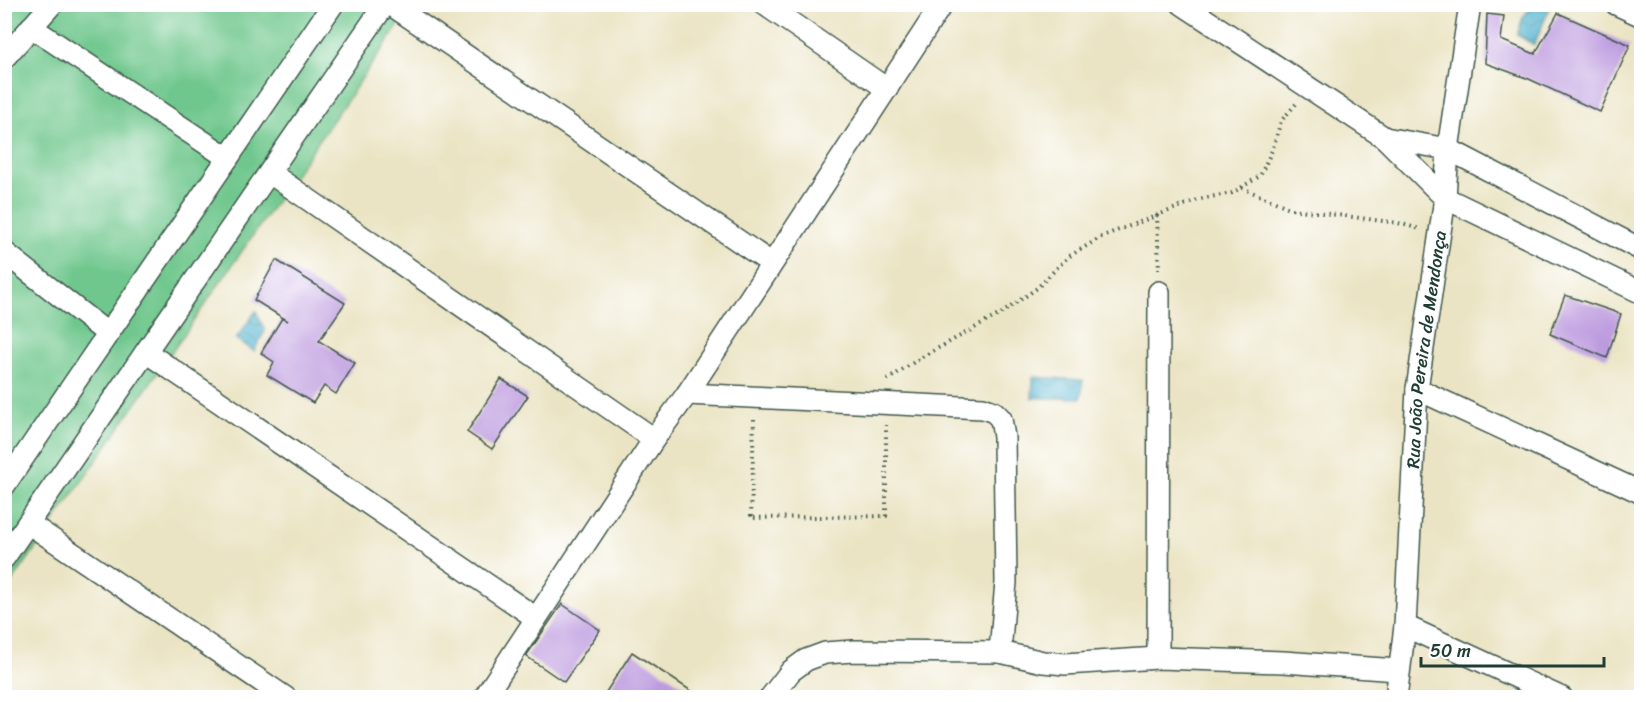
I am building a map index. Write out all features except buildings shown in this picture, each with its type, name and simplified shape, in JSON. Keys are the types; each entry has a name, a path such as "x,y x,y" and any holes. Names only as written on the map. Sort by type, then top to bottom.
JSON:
{"street":[{"path":"4,58 52,4"},
{"path":"4,486 333,4"},
{"path":"4,558 385,4"},
{"path":"390,4 771,263"},
{"path":"764,4 888,89"},
{"path":"484,698 654,439 687,394 942,4"},
{"path":"1182,4 1385,138 1445,198 1641,293"},
{"name":"Rua João Pereira de Mendonça","path":"1396,698 1405,626 1417,388 1445,198 1448,149 1470,4"},
{"path":"1616,4 1641,16"},
{"path":"31,27 228,158"},
{"path":"1385,138 1448,149 1641,250"},
{"path":"270,173 654,439"},
{"path":"4,252 108,334"},
{"path":"1158,658 1160,292"},
{"path":"146,352 536,618"},
{"path":"1417,388 1641,493"},
{"path":"687,394 754,397 884,394 983,408 994,412 1001,419 1005,475 1006,582 1000,652"},
{"path":"28,523 286,698"},
{"path":"1405,626 1562,698"},
{"path":"770,698 792,671 806,660 825,653 1000,652 1043,662 1065,664 1158,658 1284,662 1398,670"}],"path":[{"path":"754,397 751,518 886,516 884,394 922,357 1002,313 1037,288 1068,257 1094,241 1200,199 1232,193 1260,176 1273,148 1281,121 1309,88"},
{"path":"1241,187 1292,209 1398,223 1439,235"},
{"path":"1157,215 1160,292"}],"green space":[{"path":"5,5 413,5 5,592"}],"water":[{"path":"1533,5 1549,10 1534,45 1517,35 1523,17"},
{"path":"256,311 265,331 254,351 236,339"},
{"path":"1033,377 1083,380 1081,398 1032,398"}]}
